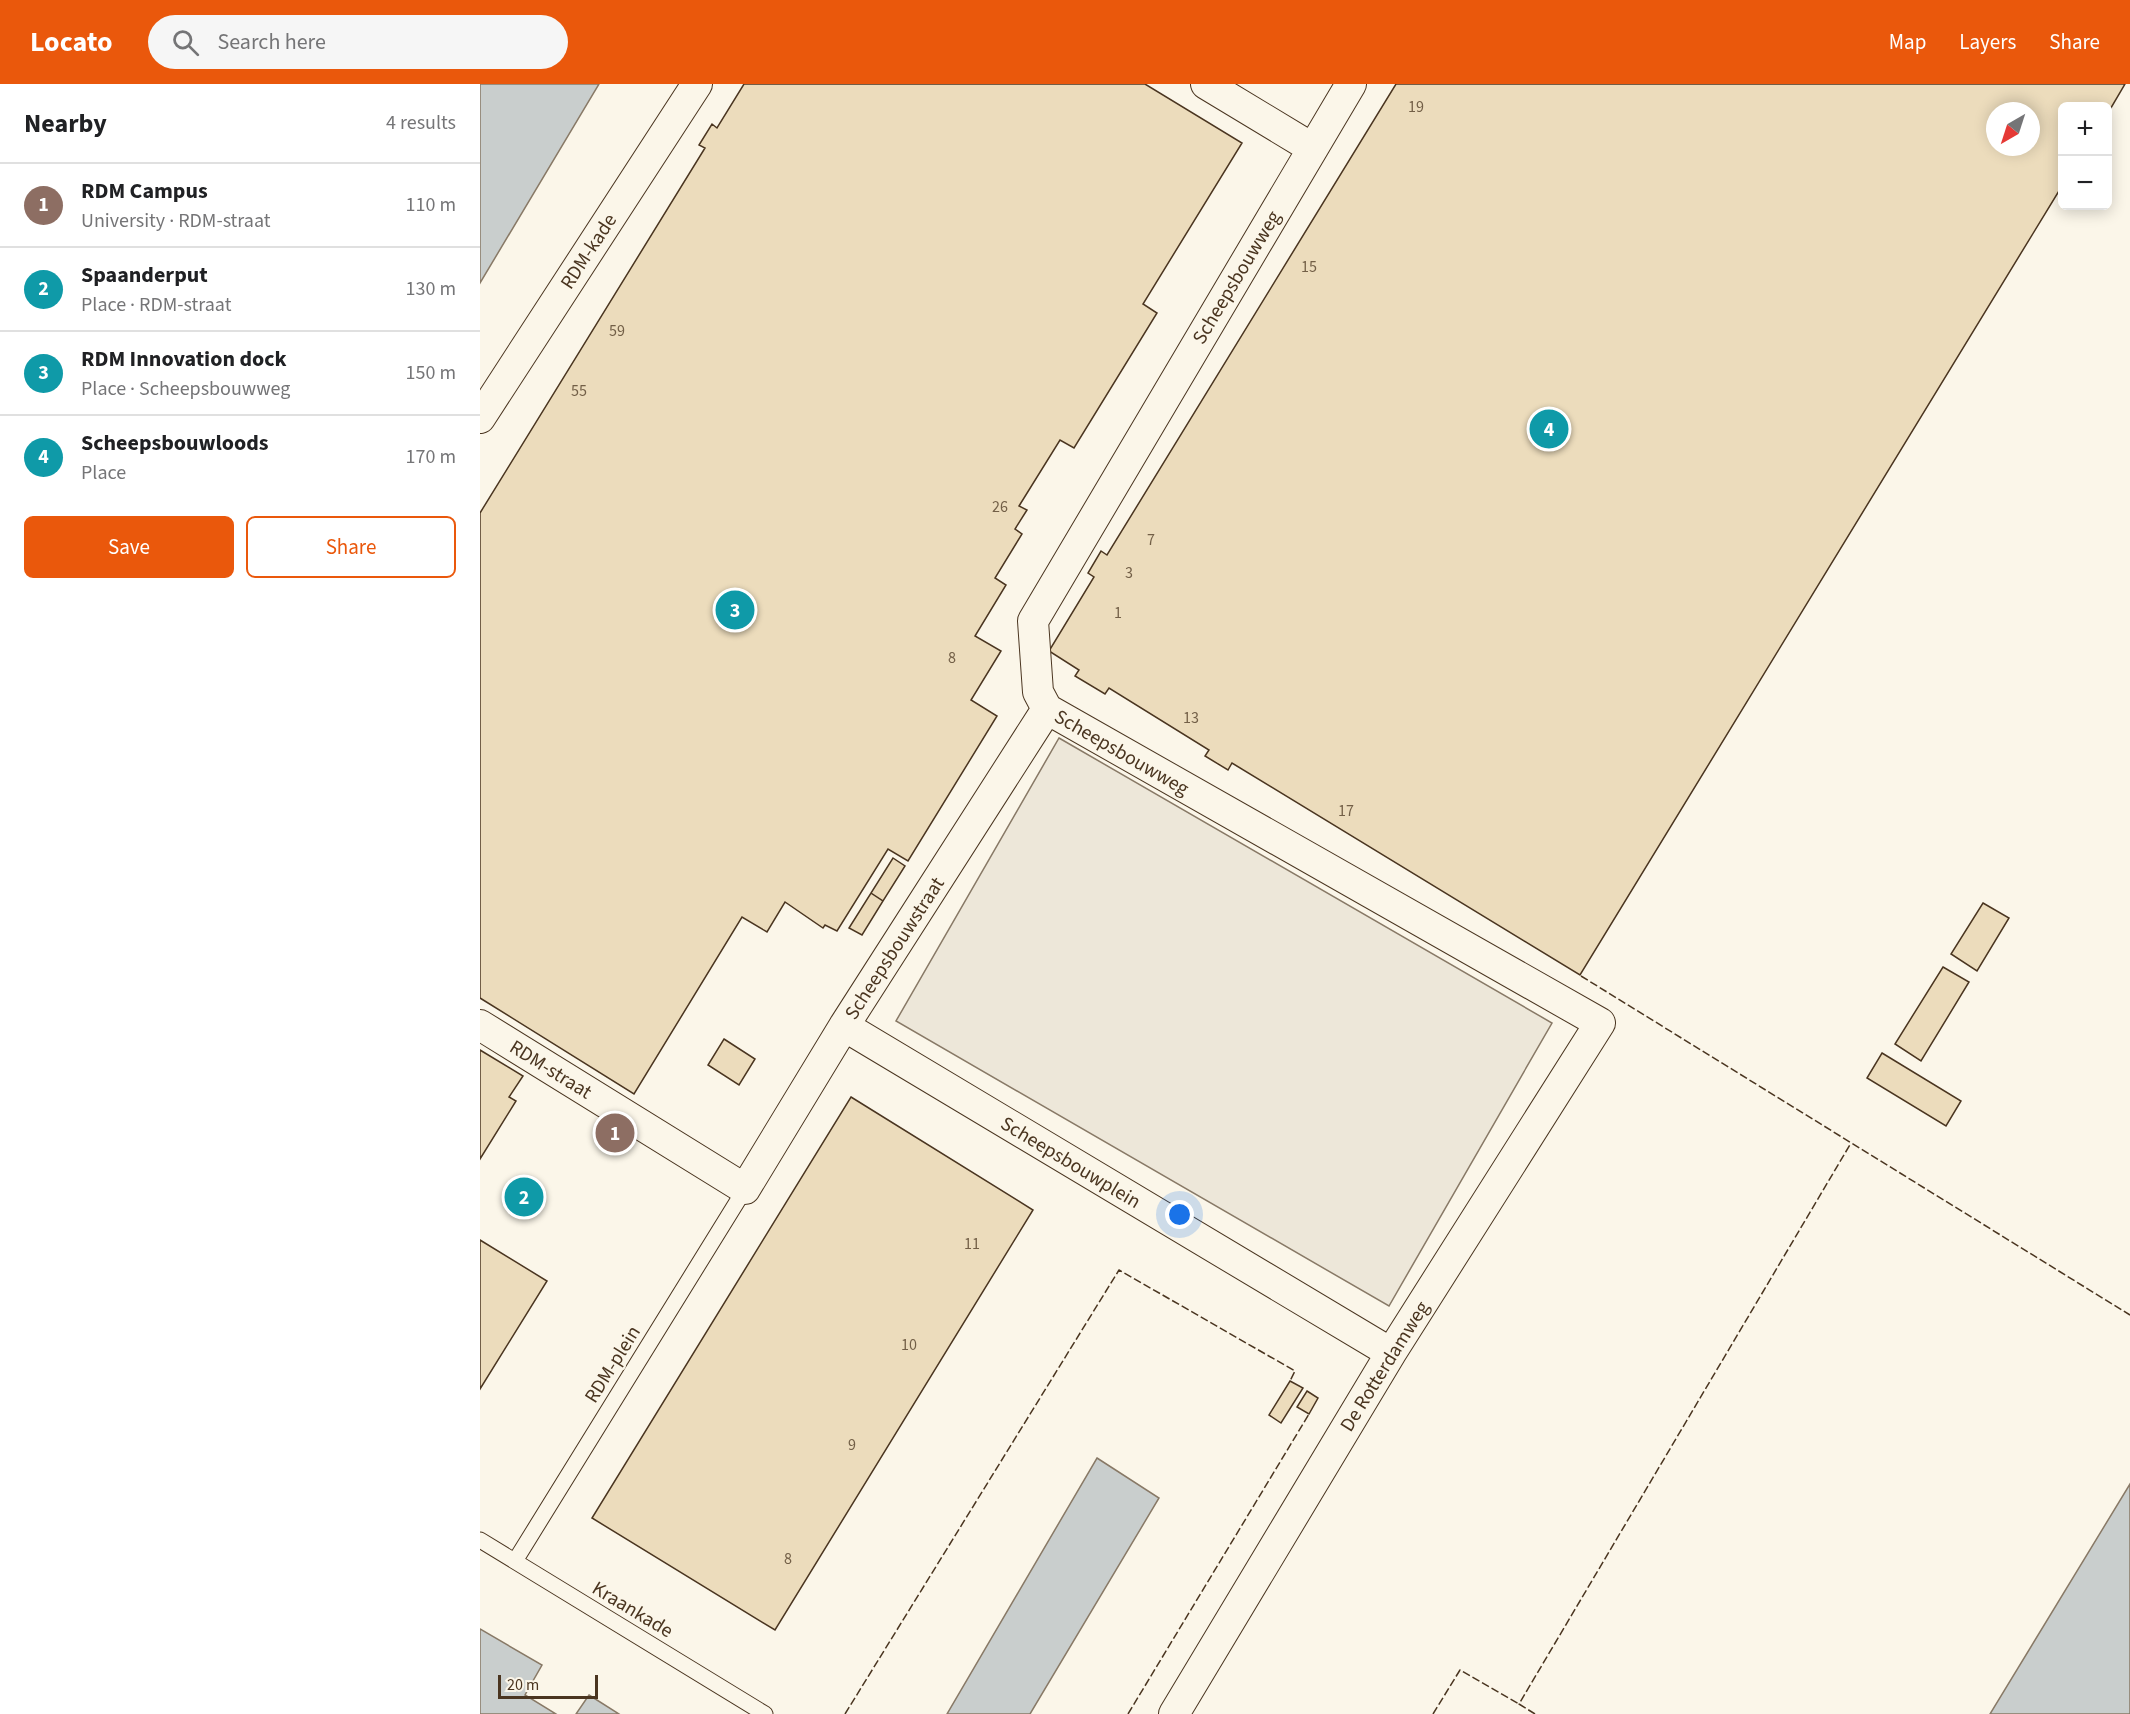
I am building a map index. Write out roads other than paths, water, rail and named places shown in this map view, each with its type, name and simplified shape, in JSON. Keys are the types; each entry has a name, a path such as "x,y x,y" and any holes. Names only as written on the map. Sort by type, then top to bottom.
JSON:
{"street":[{"name":"RDM-kade","path":"480,418 697,84"},
{"path":"1206,84 1312,148"},
{"name":"Scheepsbouwweg","path":"1351,84 1033,621 1038,692 1047,709 1600,1023"},
{"name":"Scheepsbouwstraat","path":"745,1189 844,1026 1047,709"},
{"name":"De Rotterdamweg","path":"1174,1714 1391,1353 1600,1023"},
{"name":"RDM-straat","path":"480,1025 745,1189"},
{"name":"Scheepsbouwplein","path":"844,1026 1391,1353"}],"lane":[{"name":"RDM-plein","path":"515,1561 745,1189"},
{"name":"Kraankade","path":"480,1540 765,1714"}],"place":[{"name":"Scheepsbouwloods","path":"1549,429"},
{"name":"RDM Innovation dock","path":"735,610"},
{"name":"RDM Campus","path":"615,1133"},
{"name":"Spaanderput","path":"524,1197"}]}
